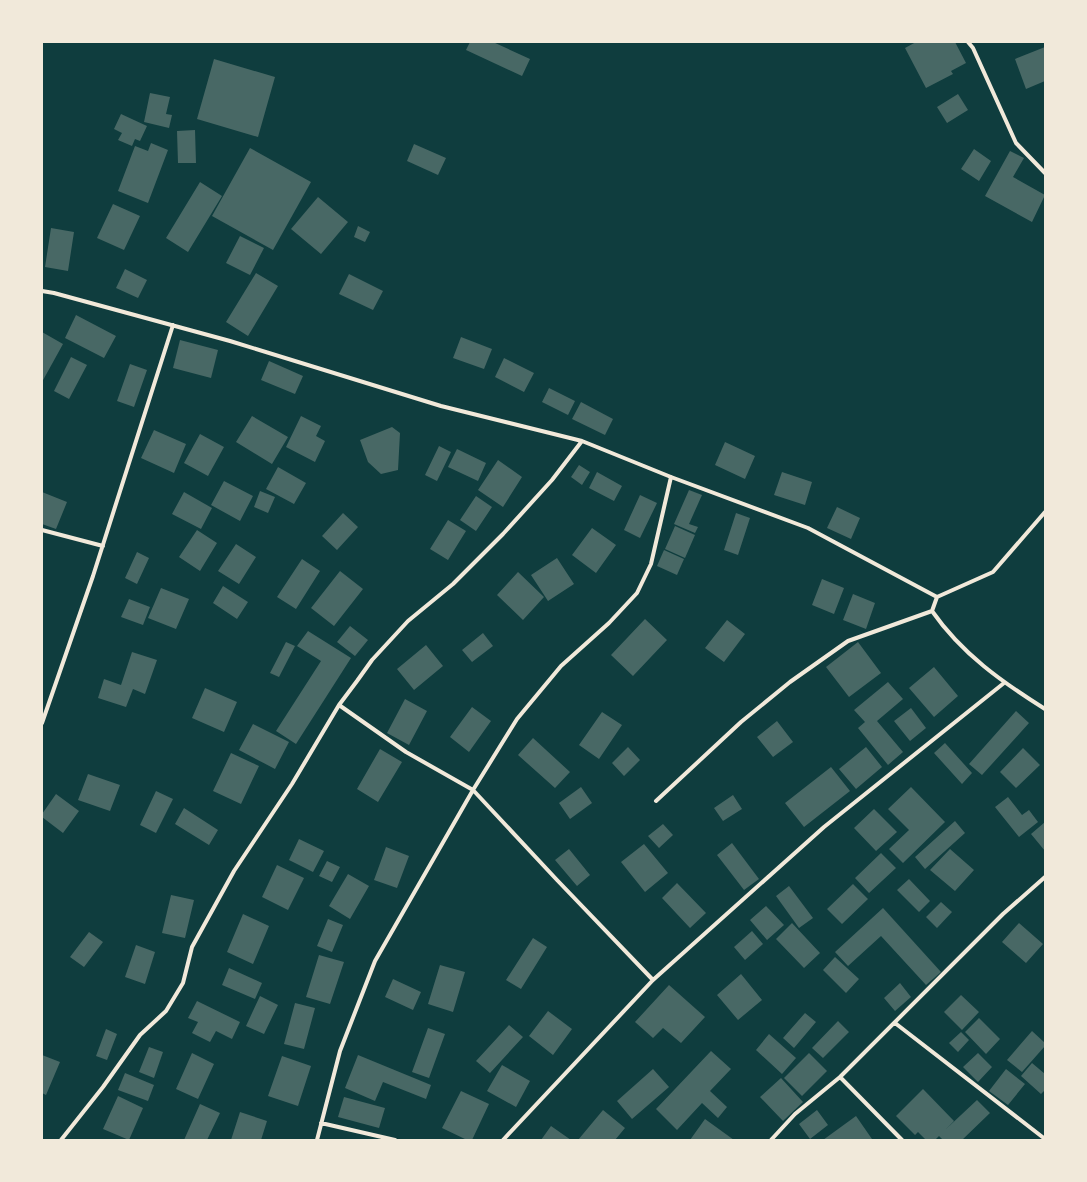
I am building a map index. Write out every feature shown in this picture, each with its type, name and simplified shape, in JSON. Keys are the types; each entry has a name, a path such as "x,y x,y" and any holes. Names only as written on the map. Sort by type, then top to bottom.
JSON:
{"street":[{"path":"968,42 973,48 1016,143 1045,173"},
{"path":"42,291 230,341 441,406 582,441 671,477 808,528 937,597"},
{"path":"42,723 102,546 173,326"},
{"path":"62,1140 140,1035 166,1012 183,983 192,947 234,871 292,784 339,705 372,660 408,621 453,584 503,534 552,480 582,441"},
{"path":"317,1140 340,1051 375,961 473,790 517,719 561,666 609,623 638,593 651,564 671,477"},
{"path":"932,611 937,597 993,572 1045,512"},
{"path":"42,530 102,546"},
{"path":"932,611 942,625 973,658 1004,683 1045,709"},
{"path":"656,801 747,717 790,682 848,641 932,611"},
{"path":"503,1140 653,980 824,827 1004,683"},
{"path":"339,705 406,752 473,790 556,880 653,980"},
{"path":"771,1140 796,1114 840,1077 1003,914 1045,878"},
{"path":"895,1023 1045,1139"},
{"path":"840,1077 902,1140"},
{"path":"321,1124 396,1140"}],"building":[{"path":"470,42 493,42 530,59 522,76 466,50"},
{"path":"916,42 955,42 966,63 951,71 953,74 926,88 905,48"},
{"path":"1045,47 1045,81 1026,89 1015,59"},
{"path":"214,59 275,77 258,137 197,119"},
{"path":"150,93 170,97 166,114 172,115 169,128 144,122"},
{"path":"958,94 968,110 947,123 937,107"},
{"path":"121,114 147,126 140,141 135,139 132,146 118,140 122,133 114,129"},
{"path":"195,130 196,163 178,163 177,131"},
{"path":"151,143 168,150 148,203 118,191 135,146 148,151"},
{"path":"414,144 446,158 438,175 407,161"},
{"path":"250,148 311,182 273,250 212,216"},
{"path":"974,149 991,161 979,181 961,169"},
{"path":"1010,151 1024,158 1013,177 1045,195 1032,222 985,196"},
{"path":"200,182 222,196 188,252 166,238"},
{"path":"318,197 348,222 321,254 291,229"},
{"path":"113,204 140,216 124,250 97,238"},
{"path":"358,226 370,232 365,242 354,237"},
{"path":"51,228 74,232 68,271 45,267"},
{"path":"240,236 264,248 250,275 226,263"},
{"path":"125,269 147,280 138,298 116,288"},
{"path":"256,273 278,286 248,336 226,322"},
{"path":"349,274 383,291 373,310 339,294"},
{"path":"76,315 116,336 104,358 65,338"},
{"path":"42,332 63,344 42,382"},
{"path":"461,337 492,349 484,369 453,358"},
{"path":"180,340 218,350 211,378 173,368"},
{"path":"71,357 87,365 69,399 54,391"},
{"path":"504,358 534,373 524,392 495,377"},
{"path":"269,361 303,376 295,394 261,380"},
{"path":"130,364 147,370 134,407 117,401"},
{"path":"549,388 575,401 568,415 542,402"},
{"path":"581,402 613,419 605,435 572,419"},
{"path":"252,416 288,437 272,464 236,442"},
{"path":"301,416 321,426 316,436 325,441 315,462 286,447"},
{"path":"392,427 400,433 398,470 381,474 368,462 360,440"},
{"path":"154,430 186,444 174,473 141,458"},
{"path":"200,434 224,447 208,476 184,463"},
{"path":"725,442 755,456 745,479 715,465"},
{"path":"439,446 451,452 437,481 425,475"},
{"path":"457,449 486,463 478,481 448,467"},
{"path":"498,460 522,477 503,507 478,490"},
{"path":"579,465 590,472 582,485 571,477"},
{"path":"278,467 306,483 294,504 266,489"},
{"path":"597,472 622,486 614,501 589,488"},
{"path":"782,472 812,482 805,505 774,495"},
{"path":"224,481 253,496 240,521 211,505"},
{"path":"689,490 702,495 689,524 698,527 695,533 674,524"},
{"path":"260,491 275,497 268,513 254,507"},
{"path":"42,492 67,502 56,529 42,524"},
{"path":"184,492 212,508 201,529 172,514"},
{"path":"640,495 657,503 640,538 624,530"},
{"path":"476,496 492,507 476,531 460,520"},
{"path":"837,507 860,518 851,539 827,528"},
{"path":"343,513 358,527 337,550 322,536"},
{"path":"736,513 750,518 738,555 724,550"},
{"path":"448,520 466,531 448,560 430,549"},
{"path":"675,526 695,535 685,558 665,549"},
{"path":"592,528 616,545 596,573 572,555"},
{"path":"197,530 217,543 200,571 179,557"},
{"path":"236,544 256,557 239,584 218,571"},
{"path":"664,550 684,559 677,575 657,566"},
{"path":"137,552 149,558 137,584 125,578"},
{"path":"557,558 574,584 548,601 531,575"},
{"path":"302,559 320,571 296,609 277,597"},
{"path":"340,571 363,589 334,626 311,608"},
{"path":"518,572 544,597 523,620 497,595"},
{"path":"822,579 844,588 834,614 812,605"},
{"path":"223,586 248,602 237,619 213,603"},
{"path":"161,588 189,599 176,629 148,618"},
{"path":"853,594 875,603 866,629 843,620"},
{"path":"129,599 150,607 143,625 121,617"},
{"path":"645,619 667,640 633,676 611,655"},
{"path":"727,620 745,634 724,662 705,648"},
{"path":"350,626 368,640 355,656 337,642"},
{"path":"308,631 351,658 296,744 276,731 321,661 297,646"},
{"path":"483,633 493,646 472,662 462,650"},
{"path":"286,642 295,646 279,677 270,673"},
{"path":"858,642 881,673 849,697 826,667"},
{"path":"426,645 443,666 414,690 397,669"},
{"path":"132,652 157,660 145,694 133,689 126,707 98,698 104,679 121,685"},
{"path":"934,667 958,696 934,717 909,688"},
{"path":"888,682 903,699 877,721 903,752 888,765 858,728 865,722 854,710"},
{"path":"205,688 237,702 224,732 192,718"},
{"path":"405,699 427,711 409,745 387,733"},
{"path":"472,707 491,721 469,752 450,737"},
{"path":"911,708 926,728 910,741 894,721"},
{"path":"1016,711 1029,723 982,775 969,764"},
{"path":"602,712 622,725 599,759 579,745"},
{"path":"777,721 793,742 773,757 757,737"},
{"path":"253,724 289,742 275,769 239,750"},
{"path":"533,738 570,772 555,788 518,755"},
{"path":"945,743 972,773 962,784 934,753"},
{"path":"628,747 640,760 624,776 612,763"},
{"path":"866,747 882,767 856,789 839,769"},
{"path":"1023,748 1040,765 1016,788 1000,772"},
{"path":"380,749 402,762 378,802 357,789"},
{"path":"231,753 259,766 241,804 213,791"},
{"path":"831,767 850,791 804,827 785,803"},
{"path":"88,774 120,785 110,811 78,800"},
{"path":"581,787 592,803 570,819 559,803"},
{"path":"911,787 945,822 903,863 889,849 909,830 888,809"},
{"path":"156,791 173,799 156,833 140,825"},
{"path":"56,794 79,811 63,833 42,817 42,814"},
{"path":"733,795 742,809 723,821 714,808"},
{"path":"1008,797 1022,815 1029,810 1038,822 1019,837 995,807"},
{"path":"184,808 218,830 209,845 175,824"},
{"path":"874,809 897,832 876,851 854,828"},
{"path":"955,821 965,833 925,869 915,857"},
{"path":"1045,822 1045,851 1031,834"},
{"path":"663,824 673,835 659,848 648,836"},
{"path":"299,839 324,851 313,872 289,860"},
{"path":"732,843 759,879 744,890 717,855"},
{"path":"644,844 668,873 645,892 621,862"},
{"path":"386,847 409,856 397,888 374,880"},
{"path":"569,849 590,875 577,886 555,860"},
{"path":"950,849 974,870 955,891 930,870"},
{"path":"881,853 896,868 869,893 855,878"},
{"path":"327,861 340,867 332,882 319,876"},
{"path":"277,865 304,878 288,910 262,897"},
{"path":"348,874 369,886 350,919 329,906"},
{"path":"909,879 930,901 919,912 897,890"},
{"path":"677,883 706,913 690,928 662,898"},
{"path":"853,884 868,899 842,924 827,909"},
{"path":"789,886 813,918 799,928 776,896"},
{"path":"171,895 194,900 185,938 162,933"},
{"path":"941,902 952,912 937,928 926,917"},
{"path":"766,906 784,925 767,940 750,920"},
{"path":"883,908 941,972 926,985 881,936 848,966 835,952"},
{"path":"243,914 269,926 253,964 227,952"},
{"path":"328,919 343,925 332,952 317,946"},
{"path":"792,923 820,953 804,968 776,939"},
{"path":"1019,923 1043,944 1026,963 1002,942"},
{"path":"752,931 763,944 745,960 734,947"},
{"path":"89,932 103,942 84,967 70,957"},
{"path":"533,938 547,947 521,989 506,980"},
{"path":"136,945 155,952 145,984 125,977"},
{"path":"319,955 344,962 330,1004 306,997"},
{"path":"835,957 859,979 846,993 823,970"},
{"path":"440,965 465,972 453,1012 428,1004"},
{"path":"229,968 262,983 255,999 222,985"},
{"path":"741,974 762,1000 738,1020 717,995"},
{"path":"393,979 421,992 413,1010 385,997"},
{"path":"900,983 911,997 895,1011 884,998"},
{"path":"669,985 705,1017 681,1043 663,1028 653,1038 635,1022"},
{"path":"961,995 979,1012 962,1030 944,1012"},
{"path":"260,996 278,1005 264,1034 246,1026"},
{"path":"197,1001 240,1022 232,1039 216,1031 210,1042 192,1033 198,1022 188,1018"},
{"path":"295,1003 315,1008 304,1049 284,1044"},
{"path":"548,1011 572,1029 553,1055 529,1036"},
{"path":"805,1013 816,1022 794,1048 783,1038"},
{"path":"979,1018 1000,1039 986,1054 965,1032"},
{"path":"838,1021 849,1032 823,1058 812,1048"},
{"path":"509,1025 523,1037 490,1073 476,1061"},
{"path":"428,1028 445,1034 429,1078 412,1072"},
{"path":"106,1029 117,1034 107,1060 96,1056"},
{"path":"1032,1031 1045,1043 1045,1046 1022,1072 1007,1060"},
{"path":"961,1032 969,1040 958,1052 949,1043"},
{"path":"769,1034 796,1058 782,1074 756,1050"},
{"path":"149,1047 163,1052 154,1078 139,1072"},
{"path":"711,1051 731,1069 710,1091 727,1107 718,1118 702,1103 677,1130 656,1109"},
{"path":"192,1053 214,1064 198,1099 176,1089"},
{"path":"809,1053 827,1071 802,1096 784,1078"},
{"path":"978,1053 992,1067 978,1082 963,1067"},
{"path":"42,1055 60,1062 46,1095 42,1093"},
{"path":"358,1055 431,1085 426,1099 383,1082 375,1101 345,1088"},
{"path":"282,1056 311,1066 298,1106 268,1096"},
{"path":"1032,1063 1045,1074 1045,1090 1041,1094 1021,1076"},
{"path":"502,1065 530,1081 516,1107 487,1091"},
{"path":"653,1069 669,1087 632,1119 617,1101"},
{"path":"1006,1069 1025,1084 1008,1105 989,1091"},
{"path":"125,1073 154,1085 148,1101 118,1090"},
{"path":"781,1078 803,1102 783,1121 760,1097"},
{"path":"923,1089 954,1121 945,1130 977,1100 990,1113 962,1140 943,1140 939,1136 935,1140 926,1140 918,1132 915,1135 896,1116"},
{"path":"461,1091 489,1104 472,1140 467,1140 442,1128"},
{"path":"118,1096 143,1108 129,1140 103,1129"},
{"path":"344,1097 385,1108 379,1128 338,1117"},
{"path":"200,1104 220,1113 207,1140 184,1140"},
{"path":"603,1110 625,1128 615,1140 578,1140"},
{"path":"817,1110 828,1125 810,1139 799,1124"},
{"path":"240,1112 267,1121 261,1140 231,1140"},
{"path":"856,1116 872,1139 871,1140 823,1140"},
{"path":"705,1119 734,1140 690,1140"},
{"path":"551,1126 571,1140 541,1140"}]}
